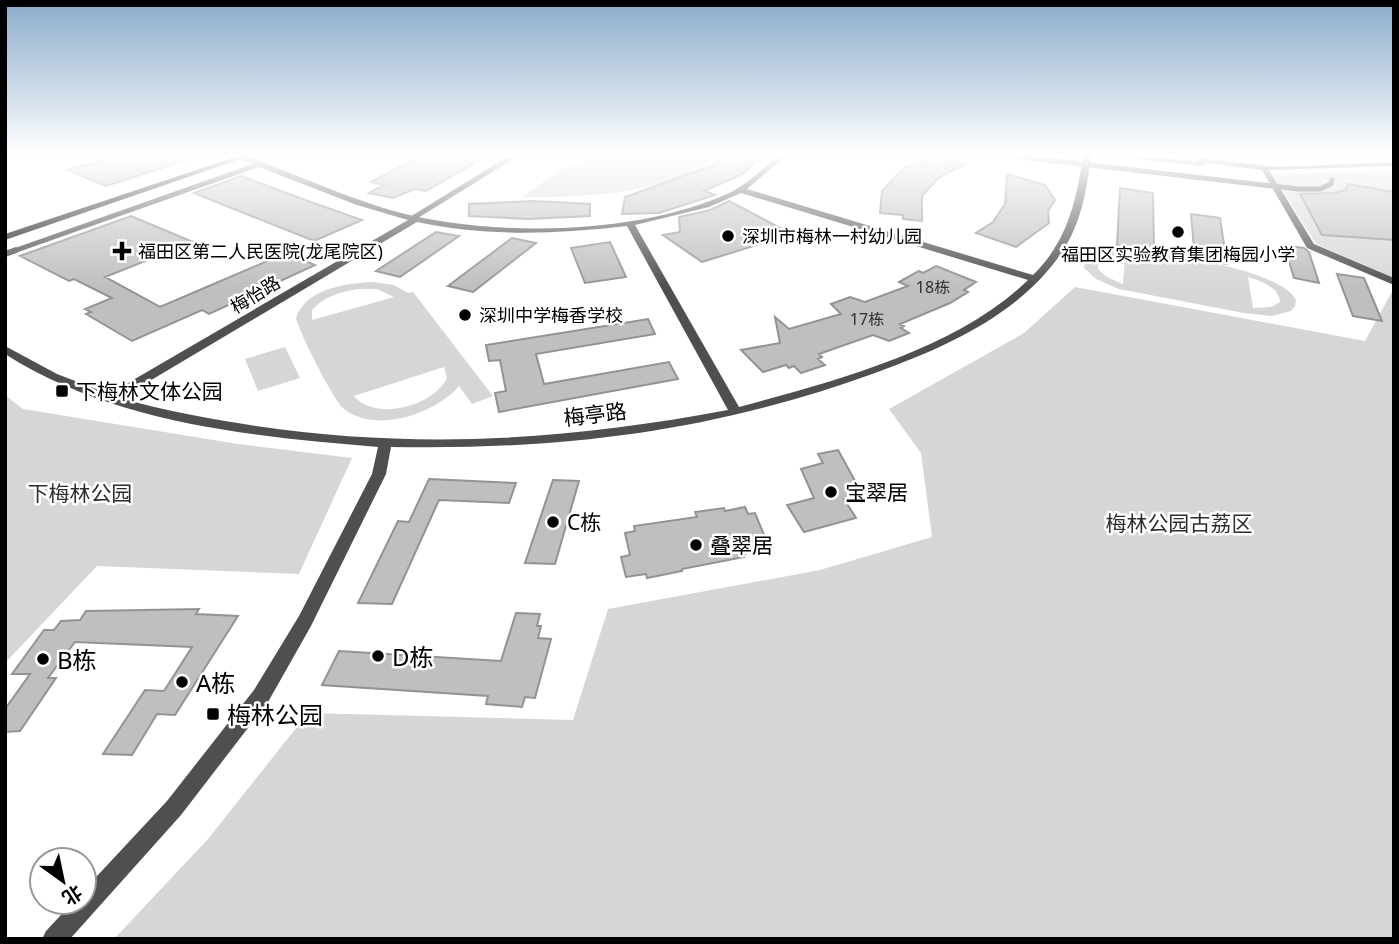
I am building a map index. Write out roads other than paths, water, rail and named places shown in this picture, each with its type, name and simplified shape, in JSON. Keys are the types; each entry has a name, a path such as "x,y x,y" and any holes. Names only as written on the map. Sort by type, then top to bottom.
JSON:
{"main road":[{"path":"5,232 107,199"},
{"path":"5,237 116,199"}],"street":[{"path":"360,199 414,218 477,228 552,228 630,223 693,210 719,199"},
{"path":"770,199 1034,279"},
{"name":"梅亭路","path":"5,349 71,384 149,411 254,431 385,444 529,441 642,428 735,411 805,393 869,373 969,327 1006,303 1034,279 1056,254 1081,199"},
{"path":"1281,199 1310,246 1394,282"},
{"name":"梅怡路","path":"112,398 414,218"},
{"path":"630,223 735,411"},
{"path":"54,939 182,798 261,696 305,621 379,474 385,444"}],"lane":[{"path":"5,254 161,199"},
{"path":"414,218 444,199"}],"place":[{"name":"福田区实验教育集团梅园小学","path":"1178,232"},
{"name":"深圳市梅林一村幼儿园","path":"728,236"},
{"name":"福田区第二人民医院(龙尾院区)","path":"122,251"},
{"name":"深圳中学梅香学校","path":"465,315"},
{"name":"下梅林文体公园","path":"62,391"},
{"name":"宝翠居","path":"831,492"},
{"name":"C栋","path":"553,522"},
{"name":"叠翠居","path":"696,545"},
{"name":"D栋","path":"378,656"},
{"name":"B栋","path":"43,659"},
{"name":"A栋","path":"182,682"},
{"name":"梅林公园","path":"213,714"}],"park label":[{"name":"下梅林公园","path":"80,493"},
{"name":"梅林公园古荔区","path":"1179,523"}]}
